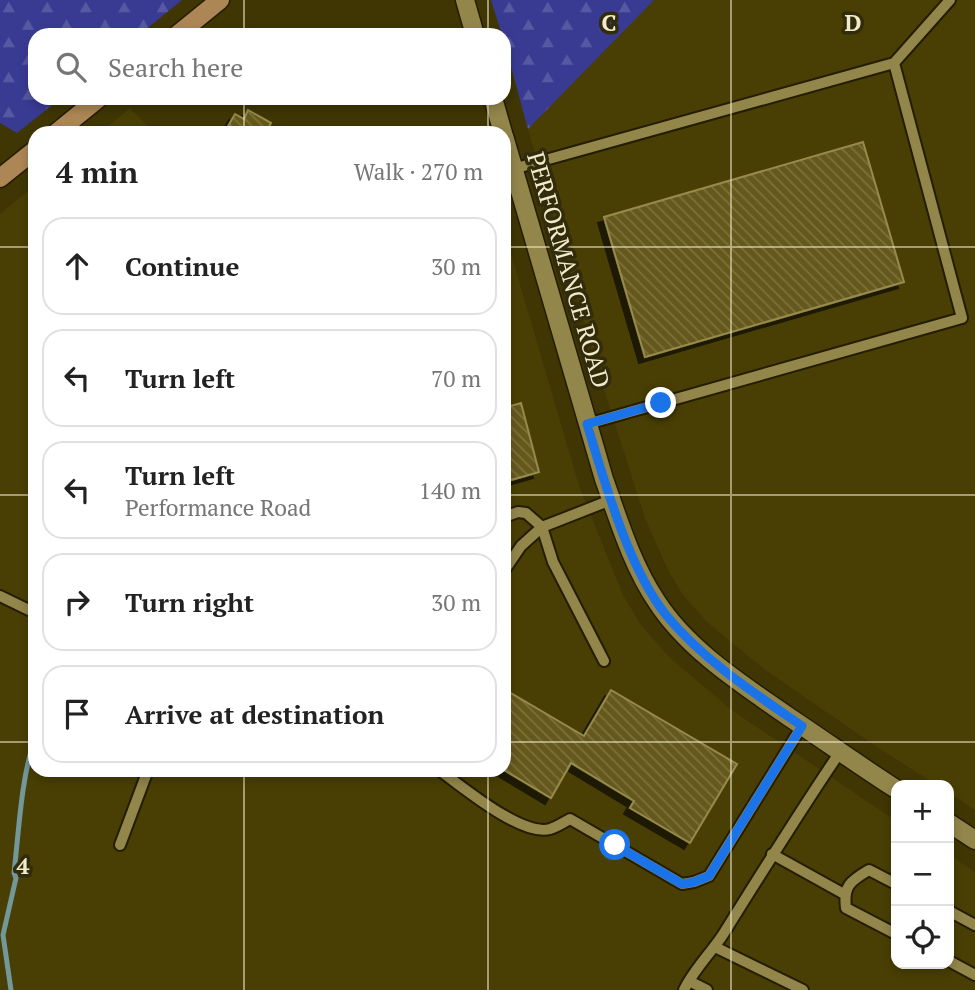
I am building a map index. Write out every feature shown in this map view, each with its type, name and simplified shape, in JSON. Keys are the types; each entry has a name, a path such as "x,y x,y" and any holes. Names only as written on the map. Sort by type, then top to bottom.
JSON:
{"main road":[{"path":"186,28 220,0"},
{"path":"65,126 90,105"},
{"path":"0,178 28,156"}],"street":[{"path":"465,0 473,28"},
{"name":"PERFORMANCE ROAD","path":"495,105 502,126"},
{"name":"PERFORMANCE ROAD","path":"511,161 611,500 646,583 666,615 719,666 748,689 891,786"},
{"path":"954,826 975,839"}],"lane":[{"path":"513,169 894,64 950,0"},
{"path":"587,424 962,318 894,64"},
{"path":"511,561 521,546 542,527 611,500"},
{"path":"511,514 526,513 542,527 553,562 604,661"},
{"path":"0,596 28,610"},
{"path":"449,777 509,819 531,829 550,829 570,818 682,884 709,876 802,726"},
{"path":"707,990 686,985 715,947 772,854 840,752"},
{"path":"120,845 145,777"},
{"path":"772,854 844,894"},
{"path":"891,881 869,870 853,879 844,894 846,908 891,931"},
{"path":"954,914 975,925"},
{"path":"715,947 803,990"},
{"path":"954,964 975,975"}],"shaded area":[{"path":"654,0 975,0 975,810 954,796 954,780 929,780 880,749 764,669 706,621 683,595 668,570 645,518 601,380 528,129"},
{"path":"130,108 147,126 108,126"},
{"path":"28,191 28,777 511,777 511,254 580,489 623,595 641,625 670,658 733,711 891,818 891,969 954,969 954,858 975,872 975,990 0,990 0,214"}],"green space":[{"path":"0,0 182,0 148,28 28,28 28,105 52,105 17,133 0,123"},
{"path":"491,0 654,0 528,129 511,67 511,28 500,28"}],"building":[{"path":"248,110 271,123 270,126 228,126 235,114 244,119"},
{"path":"863,142 904,282 645,357 604,217"},
{"path":"521,403 539,472 511,480 511,406"},
{"path":"611,690 737,764 690,843 630,808 634,801 571,763 551,798 511,774 511,693 584,736"}],"waterway":[{"path":"11,990 3,935 16,878 14,873 21,804 28,765"}],"route":[{"path":"615,845 682,884 709,876 802,726 748,689 687,638 657,602 634,559 587,424 661,403"}]}
